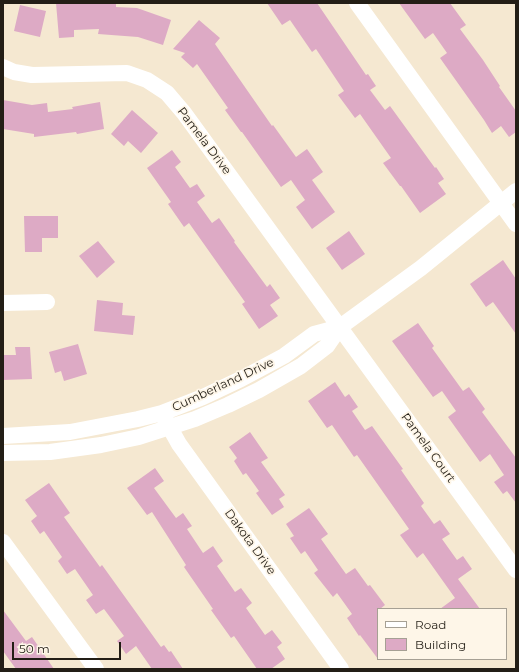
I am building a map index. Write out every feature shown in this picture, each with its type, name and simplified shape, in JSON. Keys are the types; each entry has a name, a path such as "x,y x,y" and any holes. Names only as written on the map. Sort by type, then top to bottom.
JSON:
{"street":[{"path":"357,3 516,224"},
{"name":"Pamela Drive","path":"3,67 14,72 32,75 127,73 147,80 167,93 184,113 340,327"},
{"name":"Cumberland Drive","path":"3,436 70,432 138,419 195,419 228,406 301,366 327,346 340,327 421,268 516,191"},
{"path":"3,303 47,302"},
{"name":"Pamela Court","path":"340,327 516,570"},
{"name":"Cumberland Drive","path":"3,453 50,452 101,445 139,437 166,420"},
{"name":"Dakota Drive","path":"166,420 179,444 342,669"},
{"path":"3,542 96,669"}],"building":[{"path":"56,3 116,3 116,7 137,8 171,20 163,45 138,37 98,34 99,29 74,30 74,37 59,38"},
{"path":"267,3 317,3 366,75 368,74 376,86 370,90 385,110 390,106 435,168 436,167 444,179 438,183 446,194 420,213 383,163 391,158 360,114 355,118 338,95 344,91 316,49 312,52 290,20 282,25"},
{"path":"399,3 450,3 466,25 460,29 483,60 500,86 499,87 516,111 516,132 509,137 501,126 492,133 440,58 447,53 433,33 425,39"},
{"path":"20,5 46,11 40,37 14,31"},
{"path":"199,20 220,38 215,44 272,126 273,125 296,157 307,149 323,172 312,180 335,212 312,229 296,207 305,200 291,180 281,187 225,110 228,108 197,64 193,68 181,57 185,53 173,49"},
{"path":"3,100 32,105 47,103 48,112 73,109 72,107 100,102 104,129 77,134 76,132 34,137 34,134 3,129"},
{"path":"132,110 158,133 141,153 128,141 124,146 111,134"},
{"path":"172,150 181,162 175,167 190,188 197,184 205,196 197,202 212,223 219,218 235,241 234,242 267,287 270,284 280,298 270,305 278,316 259,329 242,304 245,302 189,223 184,227 168,204 171,202 147,168"},
{"path":"24,216 58,216 58,238 42,238 42,252 25,252"},
{"path":"349,231 365,254 342,270 326,248"},
{"path":"98,241 115,262 97,278 79,256"},
{"path":"503,260 516,279 516,334 493,302 486,307 470,284"},
{"path":"97,300 123,303 122,315 135,316 133,335 94,331"},
{"path":"418,323 434,346 432,348 463,391 469,387 485,409 482,412 516,458 516,503 507,491 503,494 494,482 504,475 490,454 480,462 448,417 456,411 442,391 433,397 392,341"},
{"path":"78,344 87,374 64,381 61,371 55,373 49,352"},
{"path":"15,347 30,347 32,379 3,380 3,355 16,355"},
{"path":"335,382 345,397 349,394 358,407 352,411 365,430 372,426 403,469 401,470 424,503 421,506 434,524 440,520 450,534 442,539 457,560 463,556 472,569 458,579 479,608 441,608 455,598 423,553 417,558 400,535 409,529 357,455 354,457 332,425 327,428 308,401"},
{"path":"250,432 268,458 261,462 285,495 279,499 284,507 272,515 256,493 259,491 246,473 243,475 234,461 237,458 229,447"},
{"path":"155,468 164,481 154,488 176,518 183,513 192,526 187,529 203,553 213,546 223,561 217,566 235,592 241,588 252,603 246,608 265,635 272,630 282,643 277,647 285,659 271,669 257,669 234,636 231,638 211,610 213,609 184,567 186,565 152,512 147,515 127,488"},
{"path":"49,483 70,513 64,517 100,567 102,565 161,647 164,645 169,652 171,651 183,669 152,669 136,646 126,654 117,641 124,636 104,609 96,614 86,600 93,595 75,569 67,574 58,561 62,557 44,531 40,534 31,521 37,516 25,500"},
{"path":"309,508 328,534 321,539 346,574 355,568 368,586 370,585 385,605 381,608 377,608 377,658 360,635 359,636 347,618 352,614 337,593 333,597 314,573 318,570 305,551 301,554 290,538 294,536 286,524"},
{"path":"3,610 26,641 32,637 54,669 16,669 3,651"}]}
